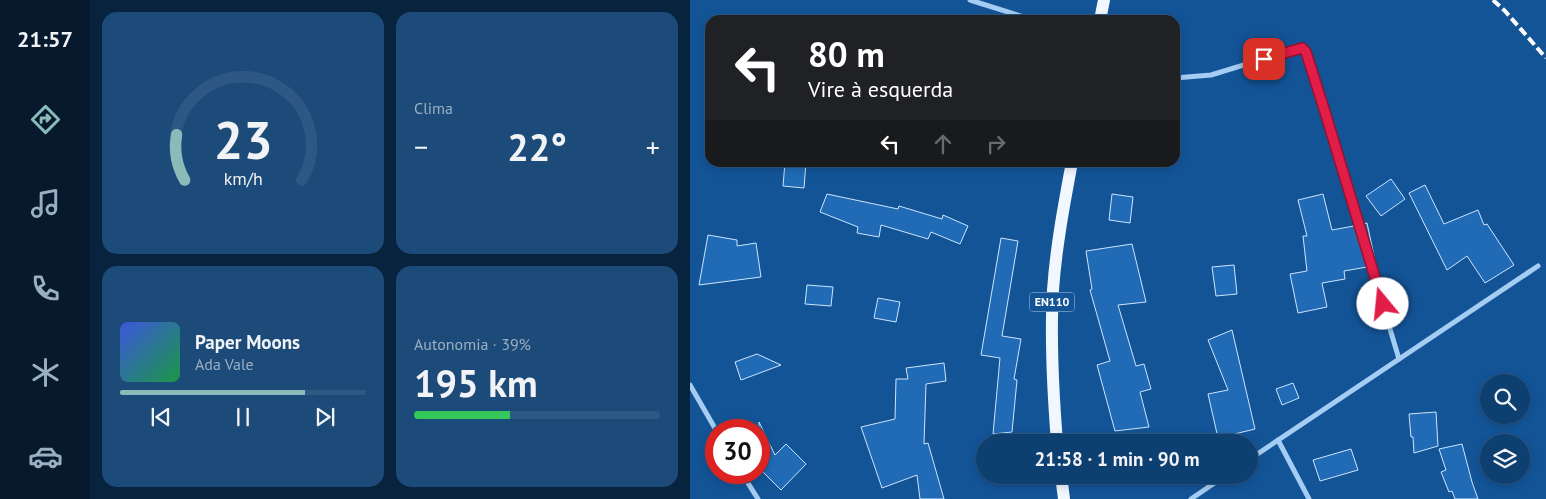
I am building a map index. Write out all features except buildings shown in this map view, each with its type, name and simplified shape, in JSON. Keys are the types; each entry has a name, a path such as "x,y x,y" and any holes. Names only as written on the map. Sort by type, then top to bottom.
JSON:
{"main road":[{"path":"1101,15 1104,0"},
{"name":"EN110","path":"1057,434 1051,335 1053,289 1060,226 1071,167"},
{"path":"1062,484 1064,499"}],"street":[{"path":"970,0 1017,15"},
{"path":"1180,78 1211,75 1296,49 1302,48 1306,52 1399,359"},
{"path":"1258,454 1538,266"},
{"path":"690,385 710,419"},
{"path":"1278,440 1309,499"},
{"path":"749,484 758,499"},
{"path":"1191,499 1213,484"}],"railway":[{"path":"1493,0 1546,58"}],"route":[{"path":"1264,59 1302,48 1306,52 1383,304"}]}
